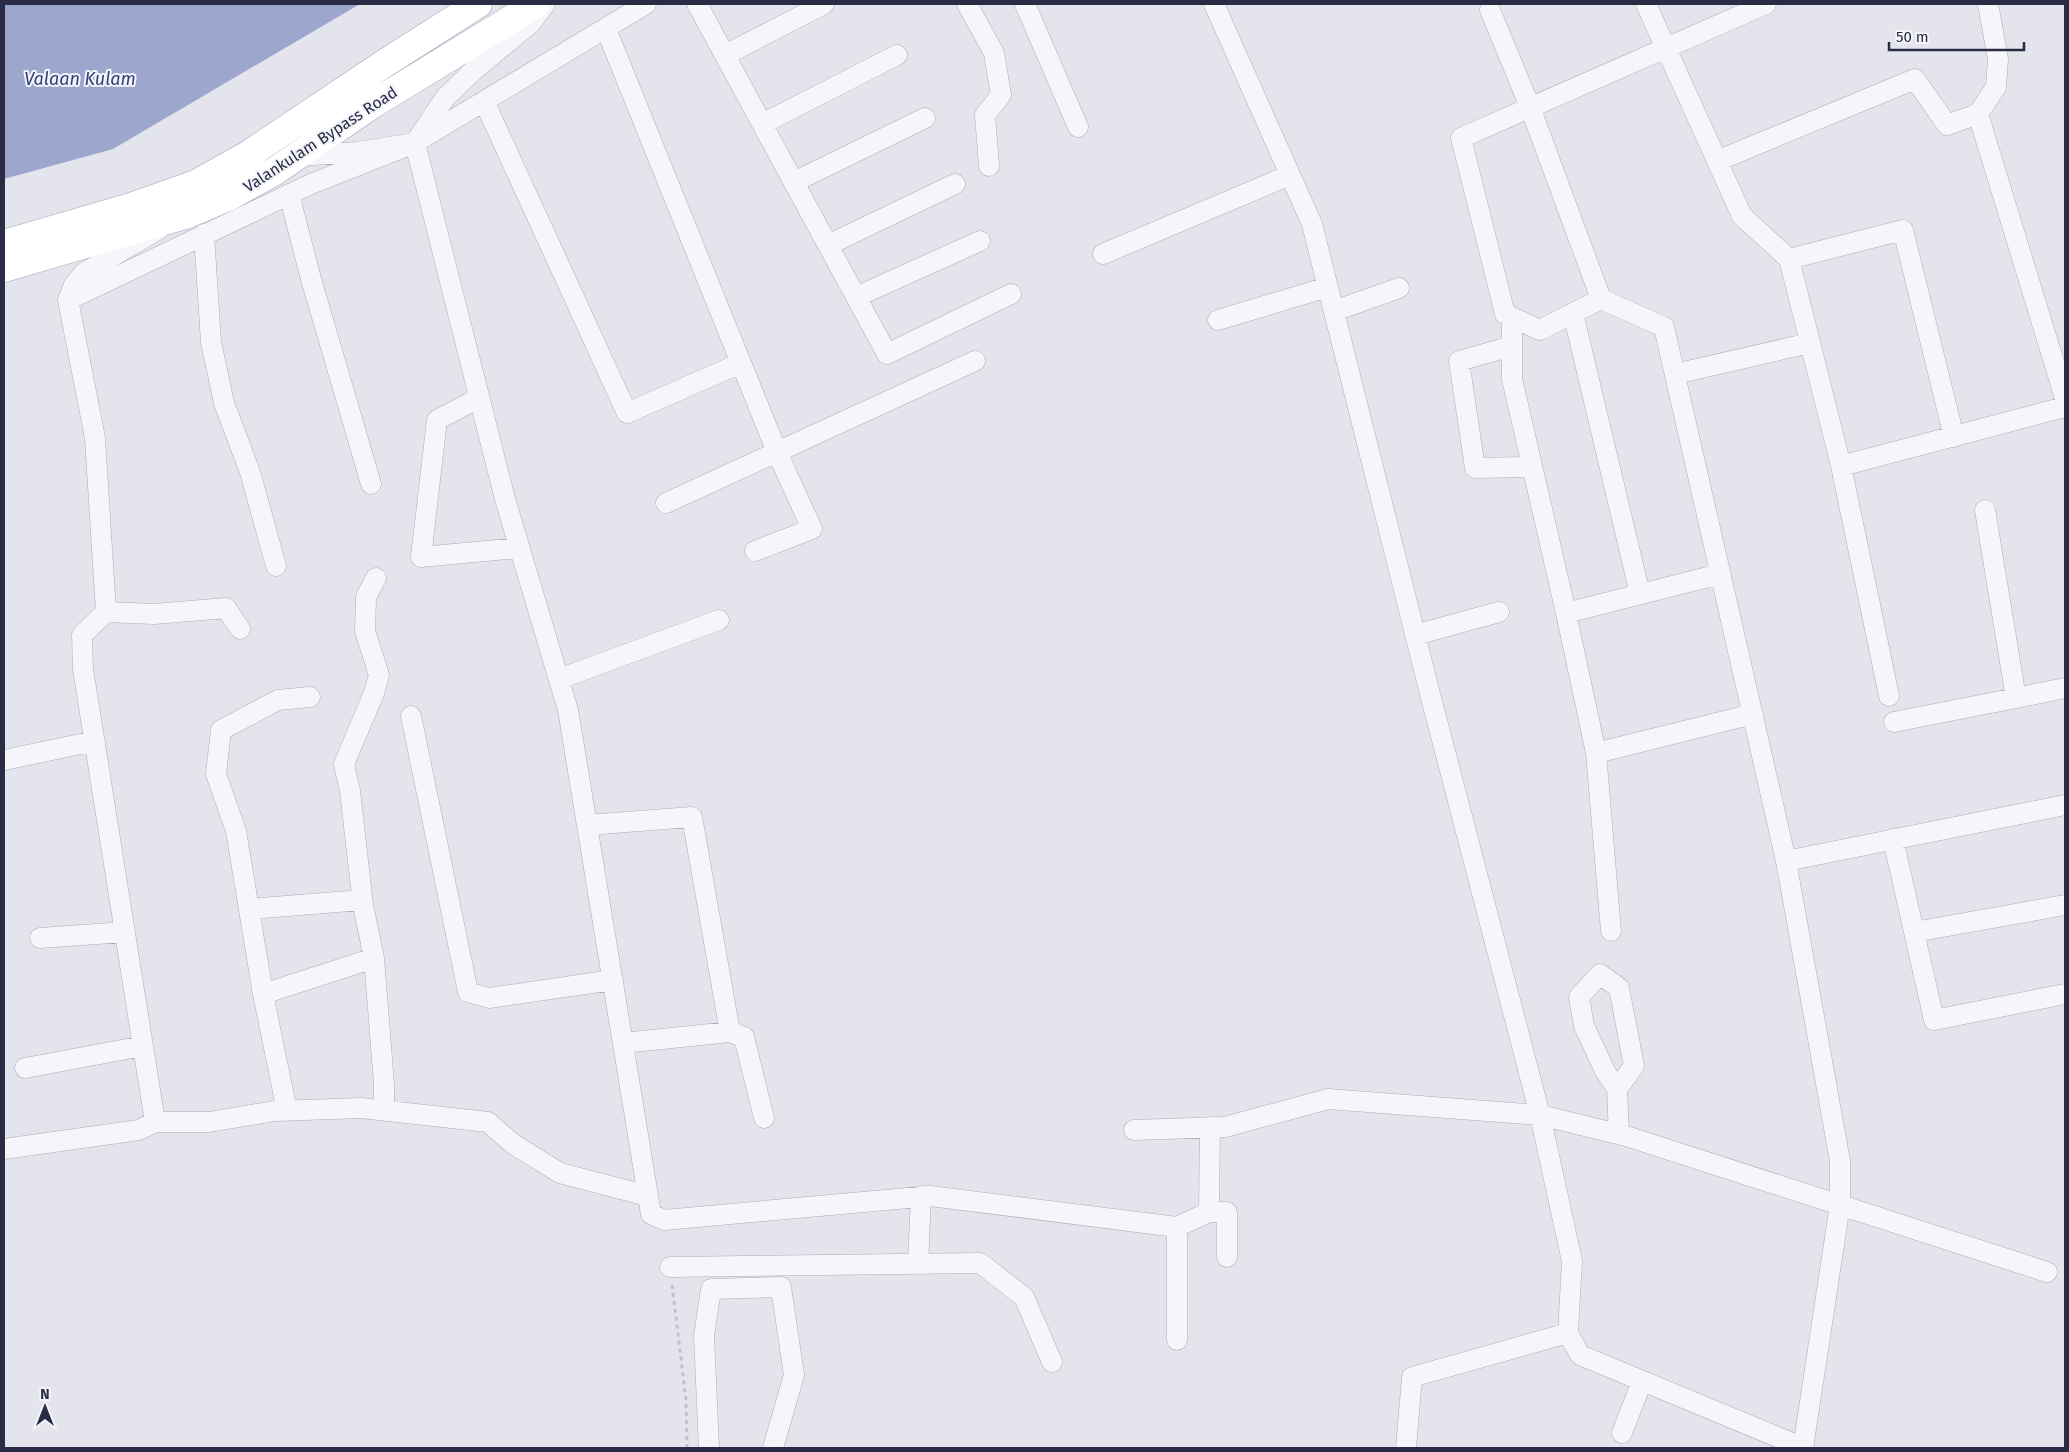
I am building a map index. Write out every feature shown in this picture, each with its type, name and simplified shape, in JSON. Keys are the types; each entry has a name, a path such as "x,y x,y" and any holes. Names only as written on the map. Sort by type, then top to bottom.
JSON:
{"main road":[{"name":"Valankulam Bypass Road","path":"186,213 196,184 248,155 382,65 478,4"},
{"name":"Valankulam Bypass Road","path":"4,268 186,213 230,196 275,171 381,99 536,4"},
{"name":"Valankulam Bypass Road","path":"4,244 131,207 186,213"}],"street":[{"path":"296,156 358,152 415,143 445,98 472,71 531,23 545,4"},
{"path":"106,612 95,438 68,300 74,285 84,273 186,213 289,194 415,143 646,4"},
{"path":"697,4 887,354 1011,294"},
{"path":"725,55 824,4"},
{"path":"967,4 994,53 1001,95 985,115 989,166"},
{"path":"1025,4 1078,127"},
{"path":"1214,4 1312,224 1540,1115 1572,1261 1568,1333 1580,1355 1803,1448 1840,1205 1840,1161 1786,861 1664,327 1601,299 1530,107 1490,10"},
{"path":"1646,4 1742,216 1789,260 1841,466 1889,696"},
{"path":"1601,299 1540,330 1505,314 1461,138 1766,4"},
{"path":"1717,161 1916,78 1947,125 1978,114 1996,88 1998,59 1988,4"},
{"path":"606,29 741,363 812,529 755,551"},
{"path":"762,124 897,55"},
{"path":"484,101 627,414 741,363"},
{"path":"1978,114 2065,398"},
{"path":"794,182 925,118"},
{"path":"415,143 519,548 568,710 651,1214 664,1220 920,1196 1177,1227 1209,1212 1227,1212 1227,1257"},
{"path":"1103,254 1290,175"},
{"path":"828,245 955,184"},
{"path":"289,194 311,279 371,484"},
{"path":"68,300 186,213"},
{"path":"186,213 224,403 250,472 276,566"},
{"path":"1789,260 1903,230 1954,436"},
{"path":"856,296 980,241"},
{"path":"1218,320 1328,287"},
{"path":"1334,311 1399,288"},
{"path":"1573,313 1640,594"},
{"path":"1512,317 1512,379 1596,753 1611,931"},
{"path":"1675,374 1810,343"},
{"path":"1512,346 1459,362 1475,468 1532,467"},
{"path":"666,503 975,361"},
{"path":"479,398 437,420 421,557 519,548"},
{"path":"1841,466 2065,407"},
{"path":"1985,510 2016,698"},
{"path":"1566,613 1720,574"},
{"path":"376,578 366,597 365,631 378,675 374,692 344,764 350,791 362,900 374,958 384,1084 384,1110"},
{"path":"155,1122 83,669 82,635 106,612 154,614 226,608 240,628"},
{"path":"1416,635 1499,612"},
{"path":"559,679 719,620"},
{"path":"1894,722 2065,688"},
{"path":"287,1111 263,994 236,831 216,774 221,730 278,700 310,697"},
{"path":"1596,753 1753,714"},
{"path":"411,716 468,992 489,998 613,980"},
{"path":"4,760 95,741"},
{"path":"1786,861 2065,805"},
{"path":"587,825 692,817 730,1032"},
{"path":"1893,839 1934,1020 2065,994"},
{"path":"248,909 362,900"},
{"path":"1914,932 2065,906"},
{"path":"40,938 125,932"},
{"path":"263,994 374,958"},
{"path":"1617,1088 1634,1066 1619,988 1600,974 1580,997 1584,1026 1605,1071 1617,1088 1619,1134"},
{"path":"623,1043 730,1032 744,1037 764,1118"},
{"path":"24,1068 143,1046"},
{"path":"1134,1130 1225,1127 1328,1099 1540,1115 1619,1134 2047,1272"},
{"path":"4,1149 139,1130 155,1122 209,1122 287,1111 361,1108 488,1122 513,1144 560,1173 648,1196"},
{"path":"1209,1212 1210,1127"},
{"path":"918,1264 920,1196"},
{"path":"1177,1227 1177,1340"},
{"path":"670,1267 980,1263 1024,1297 1052,1362"},
{"path":"709,1448 704,1336 711,1289 781,1286 794,1375 773,1448"},
{"path":"1406,1448 1412,1378 1568,1333"},
{"path":"1622,1433 1642,1381"}],"path":[{"path":"670,1267 686,1400 687,1448"}],"water":[{"name":"Valaan Kulam","path":"4,4 360,4 113,149 4,179"}]}
